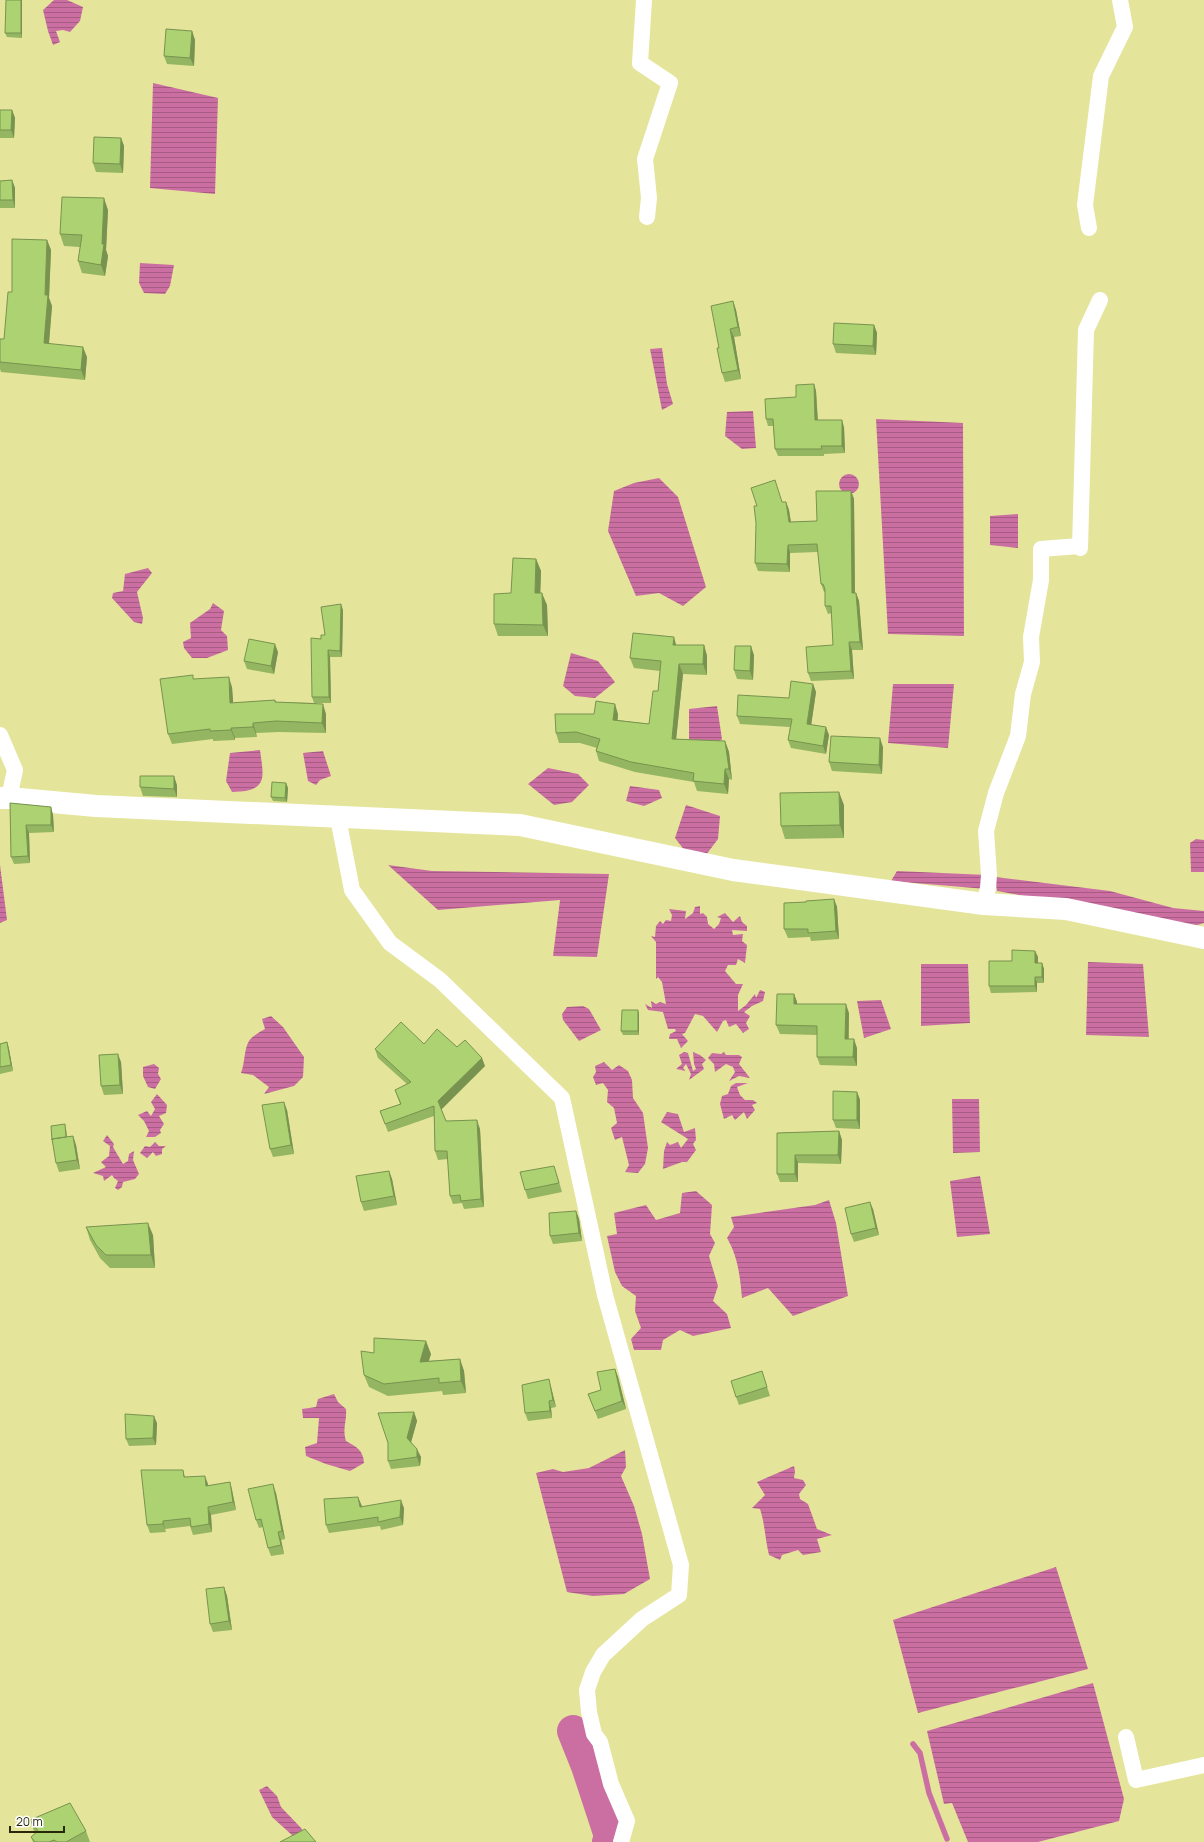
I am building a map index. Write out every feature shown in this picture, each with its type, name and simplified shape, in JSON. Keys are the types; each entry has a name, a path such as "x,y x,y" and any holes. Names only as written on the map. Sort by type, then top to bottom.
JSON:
{"main road":[{"path":"4,798 96,806 520,825 733,870 984,904 1066,909 1204,938"}],"street":[{"path":"644,0 640,63 670,83 645,159 649,198 647,217"},
{"path":"1089,228 1085,205 1101,76 1125,27 1120,0"},
{"path":"984,904 988,888 989,875 986,831 996,793 1018,736 1024,694 1032,662 1031,637 1040,580 1041,549 1079,546 1080,548 1086,330 1100,300"},
{"path":"0,735 15,770 4,798"},
{"path":"338,818 352,890 390,943 440,980 562,1098 606,1294 680,1565 679,1595 642,1619 603,1655 593,1672 587,1690 589,1712 594,1734 600,1742 611,1784 626,1821 621,1842"},
{"path":"1126,1737 1136,1780 1204,1765"}],"shaded area":[{"path":"54,0 67,0 83,7 80,21 70,32 63,30 56,31 60,42 53,45 43,10"},
{"path":"153,83 218,98 215,194 150,188"},
{"path":"140,263 174,265 170,286 165,294 144,293 139,283"},
{"path":"662,348 667,384 673,404 662,410 650,349"},
{"path":"753,411 756,448 742,449 725,436 727,412"},
{"path":"876,419 963,423 964,636 888,634"},
{"path":"849,474 856,477 859,484 856,491 849,494 842,491 839,484 842,477"},
{"path":"659,478 678,497 706,587 683,606 659,593 636,596 608,531 614,491 634,483"},
{"path":"1018,514 1018,548 990,545 990,516"},
{"path":"148,568 152,573 137,592 143,618 142,624 134,622 112,598 113,593 123,591 125,574"},
{"path":"213,603 224,611 221,630 227,636 228,650 207,658 192,658 184,648 183,642 191,638 190,623 210,609"},
{"path":"571,653 598,661 615,682 595,698 575,696 563,686"},
{"path":"893,684 954,684 948,748 888,743"},
{"path":"717,706 722,739 717,744 689,741 689,709"},
{"path":"260,750 262,769 261,782 258,786 252,789 232,792 226,781 230,753"},
{"path":"323,751 331,776 320,780 316,785 308,781 303,753"},
{"path":"548,768 578,774 589,785 572,802 554,805 528,784"},
{"path":"630,786 659,790 662,798 644,806 626,801"},
{"path":"686,805 720,816 718,839 706,855 685,851 675,838"},
{"path":"1196,839 1204,840 1204,872 1191,872 1190,843"},
{"path":"0,865 7,920 0,923"},
{"path":"388,865 432,871 609,874 597,957 553,956 560,900 438,910"},
{"path":"897,871 987,875 986,889 891,881"},
{"path":"995,877 1110,891 1173,908 1204,911 1204,923 1194,926 997,891"},
{"path":"700,906 700,914 703,913 707,917 708,924 714,929 719,924 721,918 717,917 725,913 733,922 740,916 742,922 747,926 747,931 732,930 733,935 743,934 742,941 747,945 745,963 738,959 736,965 728,965 725,971 736,984 743,984 738,995 738,1011 746,1005 755,994 756,998 760,990 765,992 763,1001 744,1012 750,1016 746,1023 749,1029 743,1033 736,1024 729,1027 726,1020 723,1021 717,1032 703,1016 695,1014 685,1033 682,1034 688,1041 681,1048 677,1039 669,1039 670,1034 676,1031 675,1029 668,1029 663,1012 648,1010 645,1004 652,1008 651,1001 656,1004 660,1002 666,1004 662,982 658,977 656,979 656,942 651,936 655,937 656,926 660,921 663,924 666,920 671,921 672,915 669,909 686,911 685,919 693,913 695,907"},
{"path":"1088,962 1143,964 1149,1037 1086,1035"},
{"path":"921,964 968,964 970,1023 921,1026"},
{"path":"881,1000 891,1029 864,1038 857,1001"},
{"path":"583,1006 589,1009 601,1030 579,1041 563,1020 562,1014 567,1007"},
{"path":"271,1016 283,1027 304,1057 303,1077 294,1086 264,1094 269,1087 253,1075 241,1073 246,1048 250,1039 265,1029 262,1019"},
{"path":"684,1052 688,1053 693,1071 696,1069 693,1052 706,1060 702,1064 704,1069 689,1080 691,1074 686,1064 683,1068 686,1071 676,1069 682,1064 679,1055"},
{"path":"724,1052 726,1055 739,1055 742,1057 739,1064 750,1078 739,1076 729,1081 735,1072 733,1067 726,1064 715,1072 714,1064 708,1058 712,1053 721,1054"},
{"path":"604,1062 612,1070 619,1065 628,1071 632,1080 633,1098 643,1113 648,1148 645,1164 638,1173 625,1172 629,1165 622,1137 615,1140 611,1128 617,1123 614,1108 607,1102 608,1090 603,1083 596,1085 593,1077 596,1072 595,1066"},
{"path":"154,1064 159,1068 158,1074 161,1079 155,1089 148,1087 143,1076 143,1067"},
{"path":"736,1083 748,1083 737,1087 740,1095 745,1100 753,1100 757,1103 752,1105 755,1110 747,1119 744,1112 735,1120 732,1115 724,1119 720,1104 722,1096 728,1094 731,1086"},
{"path":"157,1094 167,1105 166,1113 159,1116 164,1124 160,1130 161,1133 155,1137 146,1137 149,1131 144,1121 138,1115 147,1111 151,1116 155,1109 151,1102"},
{"path":"952,1099 979,1099 980,1152 953,1153"},
{"path":"667,1112 678,1114 684,1132 695,1128 696,1140 693,1144 696,1150 687,1162 682,1162 663,1169 664,1151 667,1142 670,1145 678,1142 681,1148 688,1139 661,1122"},
{"path":"107,1135 114,1144 113,1147 123,1164 128,1161 129,1154 134,1151 133,1160 139,1174 135,1179 123,1182 122,1187 118,1190 115,1188 118,1181 112,1175 104,1181 103,1176 93,1173 106,1167 101,1162 109,1156 110,1146 103,1141"},
{"path":"155,1142 159,1146 166,1146 162,1149 162,1154 156,1156 153,1152 147,1158 140,1153 145,1146 150,1147"},
{"path":"980,1176 990,1234 957,1237 950,1181"},
{"path":"696,1191 712,1205 710,1234 715,1243 709,1256 718,1286 713,1301 727,1314 731,1328 693,1336 680,1330 663,1340 661,1350 634,1350 631,1339 641,1328 635,1311 636,1296 622,1286 615,1272 607,1236 617,1234 614,1213 646,1205 656,1220 680,1213 682,1193"},
{"path":"829,1200 836,1223 848,1296 793,1316 768,1288 742,1298 734,1252 727,1238 734,1227 731,1217 815,1205"},
{"path":"334,1394 338,1402 346,1409 344,1432 346,1441 359,1449 364,1463 350,1471 306,1456 305,1447 317,1443 319,1418 303,1418 302,1409 316,1407 318,1399"},
{"path":"625,1450 626,1467 621,1476 634,1506 642,1534 650,1579 624,1594 593,1596 567,1592 536,1473 553,1469 563,1472 589,1468"},
{"path":"794,1466 794,1478 803,1480 806,1485 799,1494 800,1499 808,1504 817,1529 832,1535 817,1539 821,1552 803,1555 798,1550 782,1555 780,1560 769,1555 760,1509 752,1508 765,1495 757,1482"},
{"path":"1056,1567 1088,1669 918,1713 893,1620"},
{"path":"1093,1683 1124,1799 1119,1821 1038,1842 968,1842 952,1803 944,1804 927,1731"},
{"path":"267,1786 277,1796 281,1807 302,1829 302,1838 293,1836 272,1817 259,1790"}],"building":[{"path":"6,0 21,0 21,33 5,33"},
{"path":"166,29 192,31 190,58 164,56"},
{"path":"0,110 12,110 11,130 0,130"},
{"path":"94,137 121,138 120,164 93,163"},
{"path":"12,180 13,200 0,200 0,181"},
{"path":"62,197 104,198 102,244 104,244 101,265 78,261 82,235 60,234"},
{"path":"12,239 47,240 45,295 48,295 44,343 83,347 81,370 0,362 0,339 4,339 8,292 12,292"},
{"path":"733,301 738,327 730,329 738,370 722,373 711,306"},
{"path":"834,323 874,325 873,346 833,344"},
{"path":"814,384 815,420 842,420 842,446 821,446 822,449 775,449 773,419 766,419 765,399 796,397 796,385"},
{"path":"775,480 782,502 786,502 789,522 817,521 816,491 851,491 852,593 856,593 860,642 849,642 851,671 808,673 806,647 833,645 831,606 825,606 825,589 823,584 821,584 817,544 788,545 787,564 755,563 756,523 754,506 757,506 751,488"},
{"path":"513,558 536,559 535,593 542,593 543,625 494,624 494,594 511,593"},
{"path":"341,604 340,651 328,650 329,697 312,697 311,638 321,639 321,635 325,635 321,607"},
{"path":"633,633 674,637 673,645 704,645 703,664 679,664 672,739 725,741 729,769 725,769 724,784 693,781 694,773 631,762 596,751 600,739 576,732 556,733 555,714 594,714 596,701 615,704 613,720 649,724 653,691 658,691 661,661 630,658"},
{"path":"249,639 275,644 271,666 244,661"},
{"path":"735,646 751,646 750,671 734,670"},
{"path":"193,675 193,679 229,677 230,703 275,700 275,702 323,704 322,723 276,721 253,723 253,727 231,728 231,730 210,731 210,729 168,734 160,679"},
{"path":"791,681 813,684 807,724 826,727 823,746 788,740 792,719 737,716 738,695 789,698"},
{"path":"831,736 880,738 879,765 829,762"},
{"path":"140,776 174,776 174,789 140,787"},
{"path":"272,782 286,783 285,798 271,797"},
{"path":"839,792 840,825 781,826 780,793"},
{"path":"10,803 51,807 51,825 26,825 28,856 11,857"},
{"path":"834,899 836,931 808,933 808,929 784,929 784,903"},
{"path":"1012,950 1035,951 1035,963 1042,963 1042,977 1035,977 1035,986 989,986 989,961 1012,961"},
{"path":"777,994 794,994 794,1004 846,1004 845,1039 854,1039 853,1057 817,1057 817,1026 776,1025"},
{"path":"622,1010 638,1010 638,1031 621,1031"},
{"path":"401,1022 424,1044 437,1029 457,1047 465,1040 482,1058 438,1101 446,1121 477,1120 481,1199 461,1201 460,1195 450,1196 447,1151 435,1151 434,1106 385,1124 380,1111 401,1104 395,1090 411,1082 375,1049"},
{"path":"7,1042 11,1065 0,1067 0,1044"},
{"path":"118,1054 120,1085 101,1086 99,1055"},
{"path":"833,1091 857,1092 857,1120 833,1120"},
{"path":"284,1102 291,1145 270,1149 262,1105"},
{"path":"65,1124 66,1137 52,1140 51,1126"},
{"path":"839,1131 838,1155 795,1155 795,1174 777,1174 777,1133"},
{"path":"73,1136 77,1160 56,1163 52,1139"},
{"path":"554,1166 559,1183 525,1190 520,1172"},
{"path":"389,1171 394,1196 361,1202 356,1176"},
{"path":"870,1202 876,1228 851,1234 845,1208"},
{"path":"576,1211 579,1233 550,1236 549,1213"},
{"path":"148,1223 151,1255 106,1255 96,1245 86,1227"},
{"path":"374,1338 426,1341 420,1362 460,1359 461,1381 439,1383 439,1378 384,1384 364,1375 361,1351 374,1353"},
{"path":"615,1369 622,1401 595,1411 588,1394 601,1390 597,1372"},
{"path":"762,1371 767,1387 736,1397 731,1381"},
{"path":"549,1379 553,1400 549,1401 550,1411 525,1413 522,1385"},
{"path":"414,1412 407,1438 417,1449 417,1457 388,1461 388,1443 378,1413"},
{"path":"125,1414 154,1416 153,1438 126,1439"},
{"path":"141,1470 183,1470 184,1477 205,1476 206,1486 230,1482 233,1502 208,1507 209,1524 191,1527 190,1518 163,1521 163,1524 147,1525"},
{"path":"273,1484 282,1531 278,1532 281,1545 268,1548 261,1519 256,1520 248,1489"},
{"path":"358,1497 360,1507 401,1500 400,1517 378,1522 378,1517 326,1525 324,1499"},
{"path":"224,1587 229,1621 210,1624 206,1589"},
{"path":"70,1803 86,1831 66,1842 57,1842 54,1840 49,1842 35,1842 31,1837 38,1831 30,1820"},
{"path":"305,1829 316,1842 280,1842"}],"waterway":[{"path":"573,1731 587,1766 610,1836 608,1842"},
{"path":"913,1744 920,1753 929,1793 947,1839"}]}
